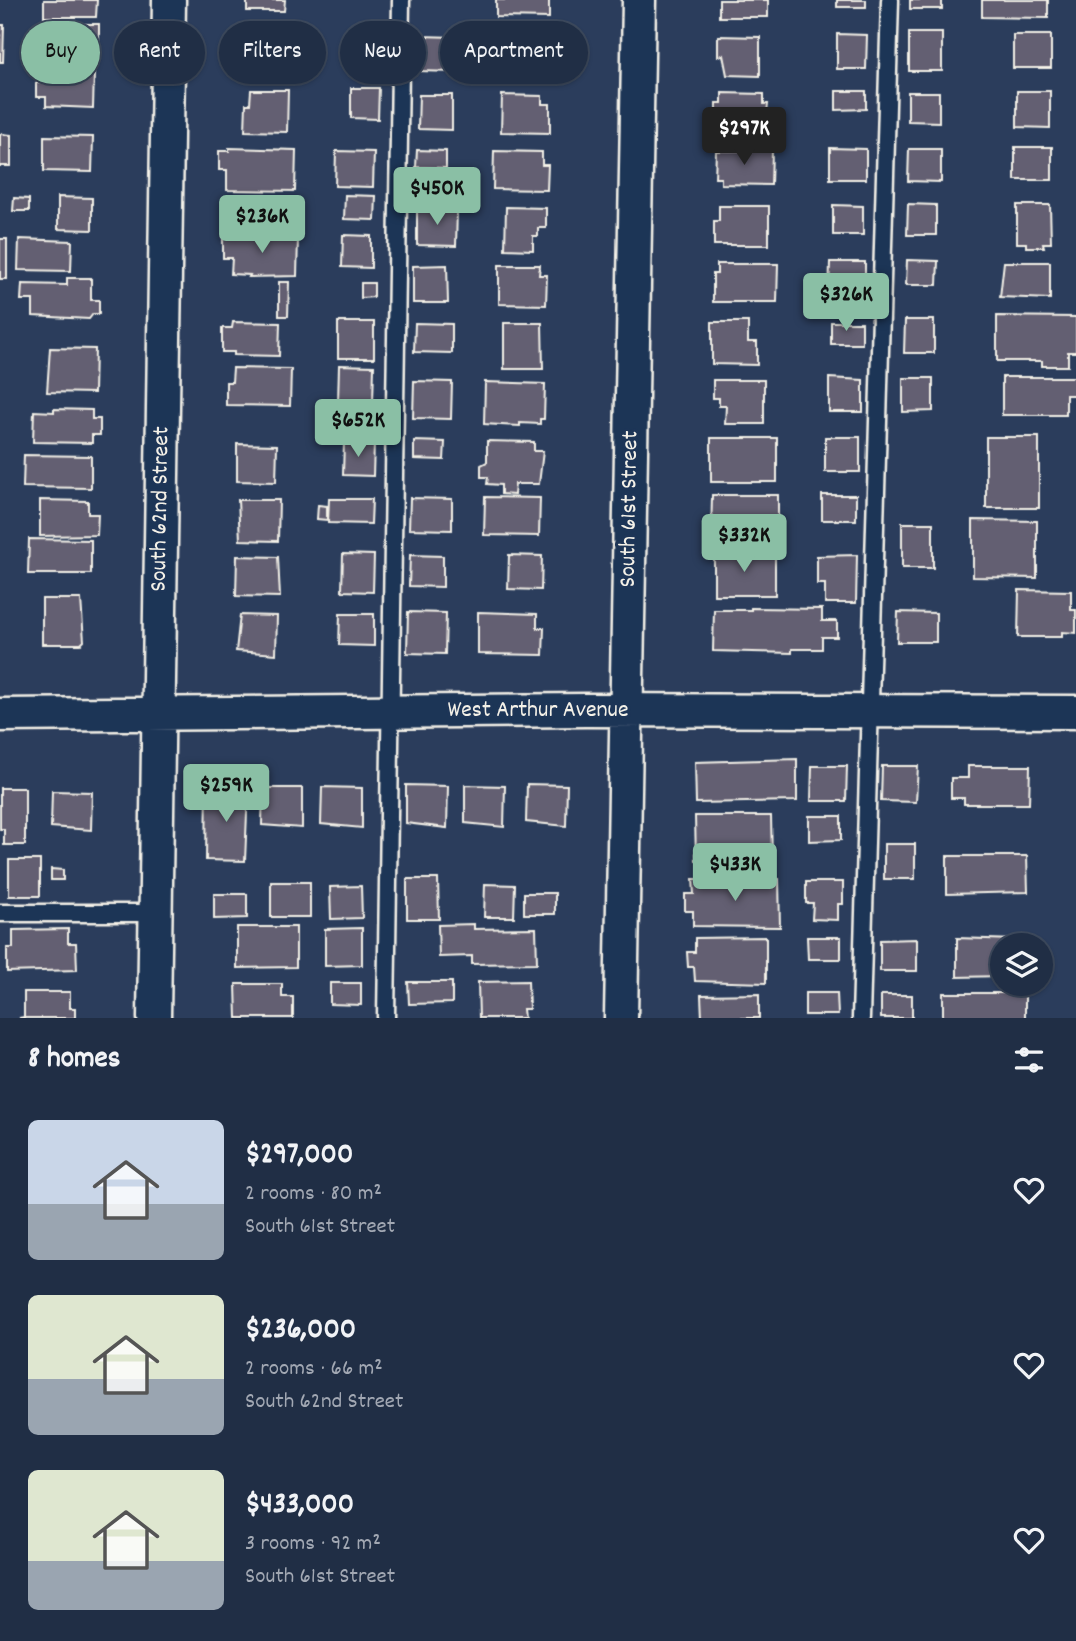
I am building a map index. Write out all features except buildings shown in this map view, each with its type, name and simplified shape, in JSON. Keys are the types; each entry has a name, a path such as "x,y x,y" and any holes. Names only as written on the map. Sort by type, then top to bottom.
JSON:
{"street":[{"name":"South 62nd Street","path":"155,1018 157,712 169,0"},
{"name":"South 61st Street","path":"621,1018 639,0"},
{"name":"West Arthur Avenue","path":"0,715 627,710 1076,712"}],"lane":[{"path":"386,1018 388,712 401,0"},
{"path":"861,1018 890,0"},
{"path":"0,913 155,913"}]}
